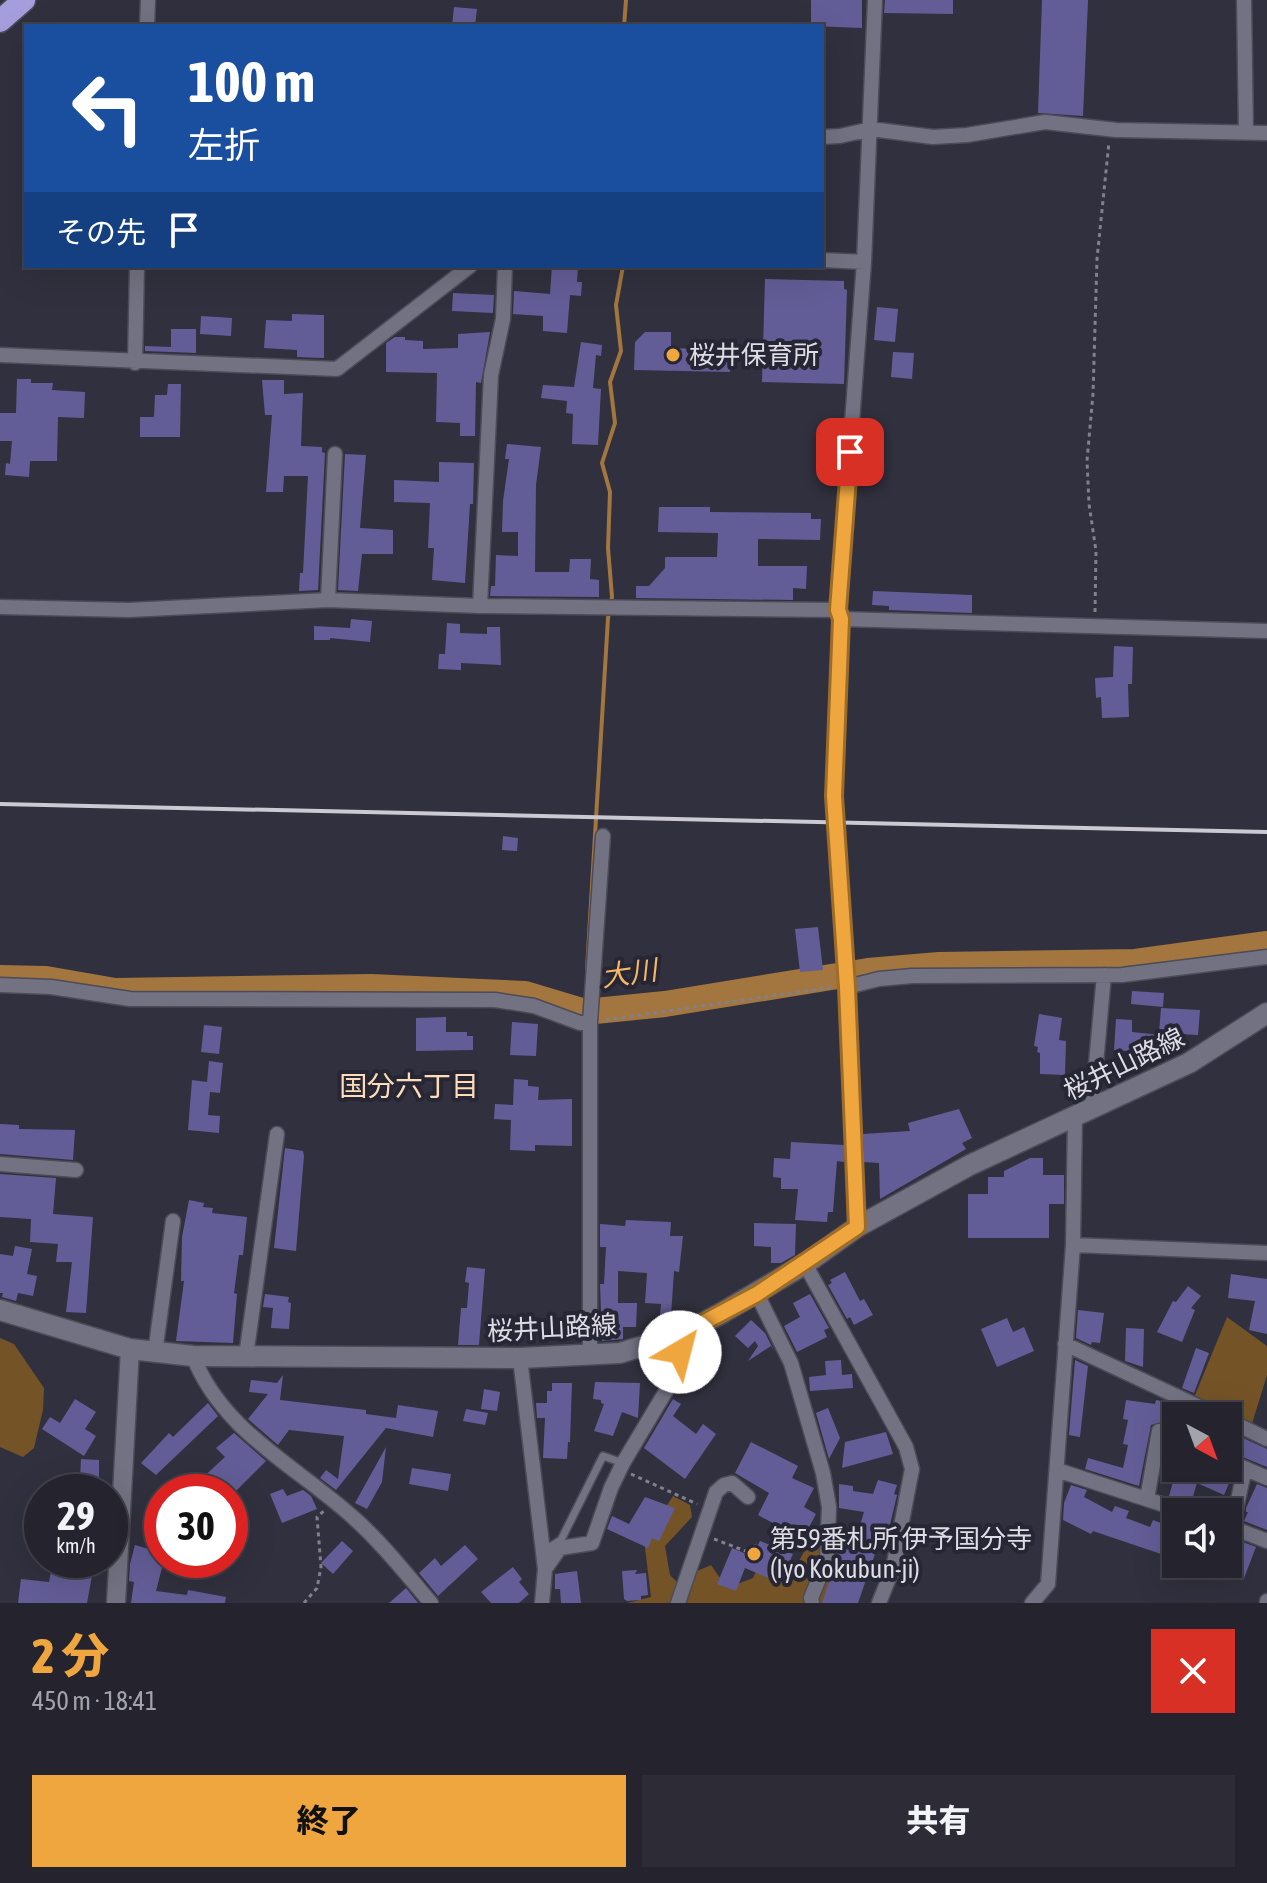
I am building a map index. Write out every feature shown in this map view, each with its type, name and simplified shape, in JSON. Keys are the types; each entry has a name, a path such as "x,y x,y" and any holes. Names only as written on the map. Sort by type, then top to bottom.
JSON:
{"highway":[{"path":"0,21 24,0"}],"main road":[{"name":"桜井山路線","path":"0,1310 130,1349 193,1356 520,1358 620,1353 682,1334 757,1294 857,1227 970,1165 1189,1063 1267,1013"}],"street":[{"path":"147,24 148,0"},
{"path":"857,1227 847,987 834,796 840,614 864,262 875,0"},
{"path":"1244,0 1246,133"},
{"path":"824,137 871,129 933,137 967,135 1045,122 1110,130 1267,133"},
{"path":"824,260 864,262"},
{"path":"135,363 137,268"},
{"path":"0,355 337,369 467,268"},
{"path":"480,606 491,375 503,319 505,268"},
{"path":"328,600 335,454"},
{"path":"0,607 129,610 328,600 840,614 1267,631"},
{"path":"590,1355 590,1022 603,836"},
{"path":"847,987 879,979 912,976 1104,975 1267,957"},
{"path":"1032,1603 1048,1584 1084,1112 1104,975"},
{"path":"0,985 51,987 130,999 495,1000 534,1006 580,1023 590,1022"},
{"path":"246,1356 277,1134"},
{"path":"0,1164 76,1170"},
{"path":"155,1353 173,1221"},
{"path":"1073,1245 1267,1253"},
{"path":"805,1264 906,1447 912,1469 893,1568 879,1603"},
{"path":"757,1294 791,1363 823,1473 829,1507 827,1559 811,1598 812,1603"},
{"path":"545,1569 560,1548 592,1543 622,1466 678,1371 682,1334"},
{"path":"1065,1344 1189,1402"},
{"path":"116,1603 130,1349"},
{"path":"193,1356 203,1382 231,1416 275,1458 356,1520 431,1603"},
{"path":"520,1358 545,1569 542,1603"},
{"path":"1242,1427 1267,1439"},
{"path":"1147,1499 1159,1431 1162,1432"},
{"path":"1242,1467 1267,1478"},
{"path":"1237,1498 1245,1468"},
{"path":"1057,1470 1162,1504"},
{"path":"678,1603 716,1492 732,1483 748,1497"},
{"path":"1242,1531 1267,1541"}],"lane":[{"path":"543,1551 561,1540 603,1456 622,1466"}],"path":[{"path":"1095,626 1096,551 1087,461 1093,394 1097,259 1110,130"},
{"path":"590,1022 847,987"},
{"path":"622,1466 696,1504"},
{"path":"304,1603 317,1588 321,1567 317,1517 334,1502"},
{"path":"702,1534 748,1552"}],"shaded area":[{"path":"1227,1317 1267,1346 1267,1375 1251,1427 1242,1423 1242,1402 1193,1400"},
{"path":"0,1338 14,1344 44,1388 43,1410 34,1448 23,1457 0,1447"},
{"path":"673,1496 690,1505 692,1517 665,1546 670,1575 678,1583 711,1565 727,1588 753,1578 759,1565 791,1576 806,1548 840,1549 826,1603 627,1603 651,1597 644,1540"}],"building":[{"path":"811,0 862,0 862,28 811,24"},
{"path":"885,0 953,0 953,14 884,13"},
{"path":"1042,0 1088,0 1083,116 1038,113"},
{"path":"454,7 477,9 475,24 452,24"},
{"path":"552,268 578,268 577,282 582,282 581,296 570,295 567,333 543,331 543,316 513,314 514,291 550,294"},
{"path":"765,279 844,281 844,289 847,290 844,384 762,382"},
{"path":"453,293 494,295 493,313 452,311"},
{"path":"877,307 898,309 895,342 874,340"},
{"path":"292,314 324,315 324,358 297,357 297,350 264,348 266,320 292,321"},
{"path":"201,316 232,318 231,336 200,334"},
{"path":"171,329 196,329 196,353 145,351 145,346 171,347"},
{"path":"490,332 481,383 476,382 475,436 460,436 460,423 436,422 437,373 386,372 386,343 395,337 423,341 423,349 458,348 458,334"},
{"path":"645,332 671,332 671,348 731,350 730,372 634,370 635,342"},
{"path":"581,342 602,345 601,356 596,355 593,388 601,389 598,445 572,444 573,414 566,413 567,401 541,398 543,385 574,387"},
{"path":"893,352 914,353 912,379 891,377"},
{"path":"17,379 31,379 31,383 53,383 52,390 85,392 84,418 58,417 57,461 30,461 29,477 5,475 6,463 10,464 12,441 0,441 0,413 16,413"},
{"path":"262,380 284,380 284,394 303,393 301,446 322,447 325,453 318,590 299,591 300,573 303,573 308,476 284,476 283,492 266,492 272,415 265,415"},
{"path":"168,384 181,384 180,437 140,437 140,417 154,417 155,395 167,395"},
{"path":"507,444 541,447 536,485 535,572 569,572 570,559 591,559 590,579 599,580 599,597 490,596 491,586 495,586 496,555 518,556 518,532 502,532 509,459 505,459"},
{"path":"345,454 366,455 360,528 393,530 393,554 362,554 358,591 338,590"},
{"path":"439,462 474,463 465,583 432,580 434,548 428,548 430,503 394,502 394,480 439,482"},
{"path":"659,507 710,507 710,512 811,513 811,519 821,519 820,540 758,539 758,566 807,566 806,589 793,588 793,600 636,598 636,586 649,586 665,568 665,557 717,557 718,533 658,532"},
{"path":"873,591 972,595 972,613 889,610 889,606 872,605"},
{"path":"351,619 372,621 370,642 330,638 314,640 314,626 350,628"},
{"path":"447,623 460,624 460,633 487,634 487,627 500,627 501,665 461,663 461,670 438,669 439,654 445,654"},
{"path":"1114,646 1133,647 1132,684 1128,684 1129,717 1102,718 1101,697 1096,698 1095,678 1113,677"},
{"path":"503,836 518,838 517,851 502,850"},
{"path":"818,927 823,970 800,972 795,929"},
{"path":"1132,991 1164,993 1163,1007 1131,1004"},
{"path":"1161,1008 1200,1010 1198,1035 1159,1033"},
{"path":"1039,1014 1062,1018 1059,1040 1066,1041 1065,1075 1040,1074 1040,1053 1034,1046"},
{"path":"446,1017 446,1032 467,1032 467,1036 473,1036 473,1050 416,1051 416,1018"},
{"path":"1116,1019 1132,1020 1132,1032 1160,1035 1158,1056 1114,1050"},
{"path":"512,1022 538,1024 536,1056 510,1055"},
{"path":"204,1025 222,1027 219,1054 201,1052"},
{"path":"209,1061 223,1063 220,1093 210,1092 208,1115 220,1116 219,1133 188,1130 192,1080 207,1082"},
{"path":"514,1079 528,1080 528,1086 539,1087 538,1100 572,1099 572,1146 535,1145 535,1151 510,1150 511,1120 494,1119 495,1104 513,1105"},
{"path":"959,1109 972,1138 962,1143 966,1149 880,1199 879,1163 864,1162 863,1134 910,1131 908,1123"},
{"path":"0,1124 19,1125 19,1129 75,1130 73,1160 0,1154"},
{"path":"791,1142 844,1145 844,1162 837,1161 833,1212 828,1212 827,1222 795,1220 798,1189 781,1189 781,1178 773,1177 774,1158 790,1159"},
{"path":"285,1148 303,1151 304,1156 296,1251 274,1248"},
{"path":"1030,1158 1043,1158 1043,1175 1064,1175 1064,1204 1049,1204 1049,1238 968,1238 968,1194 988,1194 988,1177 1004,1177 1004,1171"},
{"path":"0,1174 56,1178 53,1214 93,1217 86,1313 66,1312 72,1262 56,1262 58,1244 30,1242 31,1219 0,1217"},
{"path":"189,1200 213,1208 212,1213 247,1217 243,1255 239,1255 234,1293 237,1294 233,1343 176,1341 184,1281 181,1281 182,1237"},
{"path":"626,1220 671,1222 670,1236 683,1236 679,1272 674,1271 671,1316 660,1316 661,1304 645,1303 647,1273 618,1271 618,1303 637,1303 636,1327 623,1327 623,1339 602,1341 600,1284 604,1284 606,1247 600,1247 600,1224 625,1226"},
{"path":"754,1223 796,1224 795,1255 781,1263 771,1263 771,1247 754,1246"},
{"path":"15,1246 32,1249 27,1274 37,1276 33,1296 18,1293 16,1301 2,1297 3,1293 0,1293 0,1254 13,1256"},
{"path":"467,1267 485,1269 479,1345 458,1345 461,1308 467,1308"},
{"path":"845,1272 860,1301 864,1299 873,1315 854,1325 850,1317 847,1319 828,1285 832,1283 830,1280"},
{"path":"1231,1274 1267,1279 1267,1334 1249,1330 1255,1301 1228,1298"},
{"path":"1188,1286 1201,1296 1191,1308 1195,1310 1182,1342 1157,1332 1173,1301 1176,1302"},
{"path":"265,1294 289,1297 289,1329 271,1328 273,1308 263,1307"},
{"path":"810,1294 829,1328 824,1330 827,1337 797,1352 784,1326 800,1317 793,1303"},
{"path":"1078,1310 1104,1313 1100,1343 1092,1342 1091,1345 1076,1338"},
{"path":"1007,1318 1013,1332 1024,1327 1034,1351 997,1367 981,1329"},
{"path":"751,1320 765,1333 775,1353 771,1346 748,1361 758,1346 755,1341 748,1348 735,1336"},
{"path":"1126,1328 1144,1329 1143,1367 1125,1361"},
{"path":"1196,1348 1209,1353 1194,1393 1182,1388"},
{"path":"841,1360 842,1375 852,1374 853,1388 810,1391 809,1377 826,1375 825,1361"},
{"path":"1075,1360 1088,1366 1080,1437 1069,1435"},
{"path":"283,1375 280,1400 366,1410 366,1414 396,1418 398,1405 438,1411 433,1437 386,1428 336,1490 320,1478 326,1470 338,1479 344,1436 289,1430 278,1445 248,1419 268,1394 249,1392 251,1380 277,1383"},
{"path":"595,1382 640,1383 638,1418 622,1412 613,1436 594,1431 604,1404 601,1400 593,1399"},
{"path":"552,1383 572,1383 567,1459 543,1458 545,1418 537,1418 536,1403 547,1403 547,1391 552,1391"},
{"path":"484,1389 500,1392 497,1411 481,1409"},
{"path":"75,1399 96,1412 85,1429 96,1436 84,1456 42,1429 50,1417 60,1423"},
{"path":"673,1399 681,1404 673,1416 696,1434 703,1424 716,1434 685,1479 644,1448"},
{"path":"1126,1400 1155,1404 1156,1400 1165,1402 1162,1402 1162,1422 1151,1425 1139,1486 1085,1469 1088,1458 1123,1468 1128,1445 1123,1444 1128,1420 1123,1419"},
{"path":"208,1403 218,1416 155,1474 141,1463 169,1433 173,1437"},
{"path":"828,1408 840,1438 829,1459 816,1413"},
{"path":"466,1409 488,1413 485,1425 463,1421"},
{"path":"886,1432 893,1454 842,1468 845,1442"},
{"path":"234,1433 266,1461 248,1479 248,1474 207,1474 225,1457 216,1448"},
{"path":"1242,1437 1267,1449 1267,1467 1242,1457"},
{"path":"751,1442 798,1466 792,1478 814,1488 804,1507 816,1514 803,1539 758,1515 769,1493 735,1473"},
{"path":"386,1447 382,1482 367,1509 355,1503"},
{"path":"81,1459 99,1460 99,1474 80,1474"},
{"path":"412,1468 451,1474 448,1491 409,1484"},
{"path":"878,1480 897,1485 894,1494 897,1495 889,1529 884,1528 858,1603 822,1603 836,1562 838,1543 853,1548 864,1512 839,1508 839,1484 853,1486 853,1491 873,1494"},
{"path":"1173,1482 1230,1482 1224,1495 1197,1483 1192,1498 1169,1496"},
{"path":"1257,1484 1267,1488 1267,1530 1244,1521 1248,1512 1246,1508"},
{"path":"1071,1485 1087,1490 1084,1497 1112,1512 1115,1506 1129,1511 1126,1518 1150,1527 1153,1520 1162,1524 1161,1554 1093,1531 1091,1534 1063,1520 1064,1503"},
{"path":"283,1489 287,1496 303,1490 311,1496 317,1509 282,1523 270,1494"},
{"path":"645,1497 675,1508 659,1541 652,1538 648,1548 607,1529 612,1516 629,1524"},
{"path":"342,1541 353,1551 333,1574 321,1563"},
{"path":"760,1541 793,1554 780,1583 745,1568 736,1591 717,1584 732,1548 749,1555 754,1544 758,1545"},
{"path":"1242,1542 1256,1547 1242,1577"},
{"path":"135,1545 144,1548 144,1578 159,1578 156,1591 187,1595 188,1590 226,1597 225,1603 131,1603 134,1582 129,1581"},
{"path":"465,1545 478,1559 438,1596 419,1573 435,1558 441,1566"},
{"path":"513,1567 522,1579 519,1582 529,1594 519,1603 491,1603 481,1592"},
{"path":"637,1570 635,1574 646,1573 648,1595 641,1596 641,1600 627,1601 624,1599 622,1571"},
{"path":"577,1571 581,1603 561,1603 560,1589 555,1589 555,1574"},
{"path":"50,1578 92,1578 87,1603 18,1603 21,1579 49,1582"},
{"path":"406,1588 418,1603 389,1603"}],"waterway":[{"path":"624,24 626,0"},
{"path":"587,969 608,618 612,597 608,548 610,492 602,463 615,423 610,382 621,351 616,305 623,268"},
{"name":"大川","path":"0,978 46,979 115,991 371,987 525,994 585,1012 665,1004 868,971 939,965 1135,962 1267,944"}],"railway":[{"path":"0,804 1267,832"}],"place":[{"name":"桜井保育所","path":"673,355"},
{"name":"第59番札所 伊予国分寺 (Iyo Kokubun-ji)","path":"754,1554"}],"district":[{"name":"国分六丁目","path":"409,1086"}],"route":[{"path":"680,1352 682,1334 757,1294 857,1227 847,987 834,796 841,619 838,610 850,452"}]}
